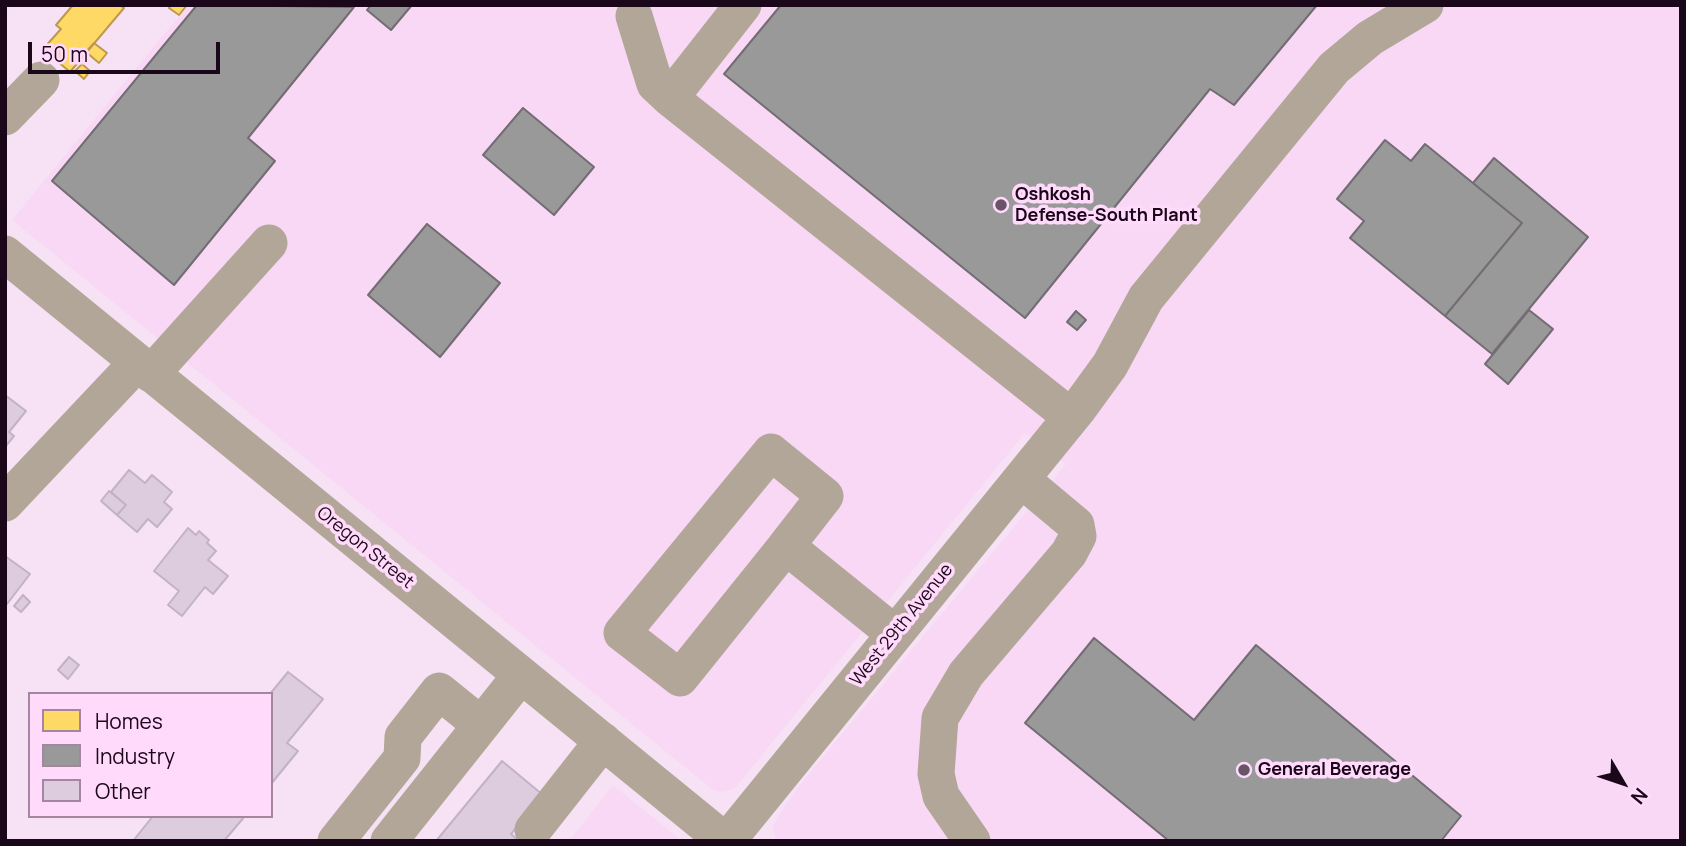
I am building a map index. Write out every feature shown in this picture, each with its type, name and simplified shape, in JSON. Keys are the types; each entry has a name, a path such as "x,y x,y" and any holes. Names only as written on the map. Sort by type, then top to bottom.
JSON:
{"street":[{"path":"670,98 743,5"},
{"name":"West 29th Avenue","path":"726,841 1074,413 1110,365 1146,298 1334,68 1370,38 1425,5"},
{"path":"633,9 656,84 670,98 1074,413"},
{"path":"5,117 41,80"},
{"path":"5,503 269,243"},
{"name":"Oregon Street","path":"9,264 144,369 726,841"},
{"path":"771,452 825,496 786,546 680,678 622,633 771,452"},
{"path":"972,841 941,796 936,774 940,718 966,674 1069,554 1078,536 1076,524 1021,479"},
{"path":"786,546 895,634"},
{"path":"389,841 521,675"},
{"path":"337,840 402,758 402,737 439,691 481,725"},
{"path":"533,830 603,741"}],"shaded area":[{"path":"188,5 1681,5 1681,841 776,841 773,827 798,787 1066,464 1025,433 735,788 723,792 713,790 12,220"},
{"path":"613,785 682,841 569,841"}],"building: Homes":[{"path":"73,5 120,5 124,8 70,72 43,49 61,29 56,25"},
{"path":"171,5 187,5 179,15 169,8"},
{"path":"94,43 107,53 99,63 86,52"},
{"path":"82,64 90,71 84,79 75,71"}],"building: Industry":[{"path":"197,5 354,7 248,138 275,161 174,285 52,181"},
{"path":"371,5 412,5 391,30 367,10"},
{"name":"Oshkosh Defense-South Plant","path":"781,5 1317,5 1234,105 1210,89 1025,318 724,74"},
{"path":"523,108 594,167 554,215 483,155"},
{"path":"1385,140 1411,161 1425,144 1522,223 1445,316 1350,238 1364,221 1337,199"},
{"path":"1494,158 1588,237 1492,354 1445,316 1522,223 1473,183"},
{"path":"427,224 500,283 440,357 368,295"},
{"path":"1529,310 1553,329 1508,384 1485,364"},
{"path":"1076,311 1086,320 1077,330 1067,322"},
{"name":"General Beverage","path":"1094,638 1194,720 1256,645 1461,816 1441,841 1169,841 1025,723"}],"building: Other":[{"path":"5,395 26,411 9,432 14,436 5,447"},
{"path":"129,470 145,483 152,475 172,492 164,502 172,509 157,527 148,519 137,532 117,515 126,505 111,492"},
{"path":"109,491 126,505 117,515 101,501"},
{"path":"188,528 196,535 199,531 209,540 207,543 216,551 208,560 228,576 213,594 205,587 182,616 168,605 179,591 154,571"},
{"path":"5,556 30,574 7,604 5,602"},
{"path":"23,595 30,602 21,612 14,606"},
{"path":"69,657 79,665 68,679 58,670"},
{"path":"288,672 323,699 287,743 298,751 273,782 273,692"},
{"path":"502,761 543,795 511,834 519,841 436,841"},
{"path":"151,818 243,818 224,841 133,841"}],"place":[{"name":"Oshkosh Defense-South Plant","path":"1001,205"},
{"name":"General Beverage","path":"1244,770"}]}
